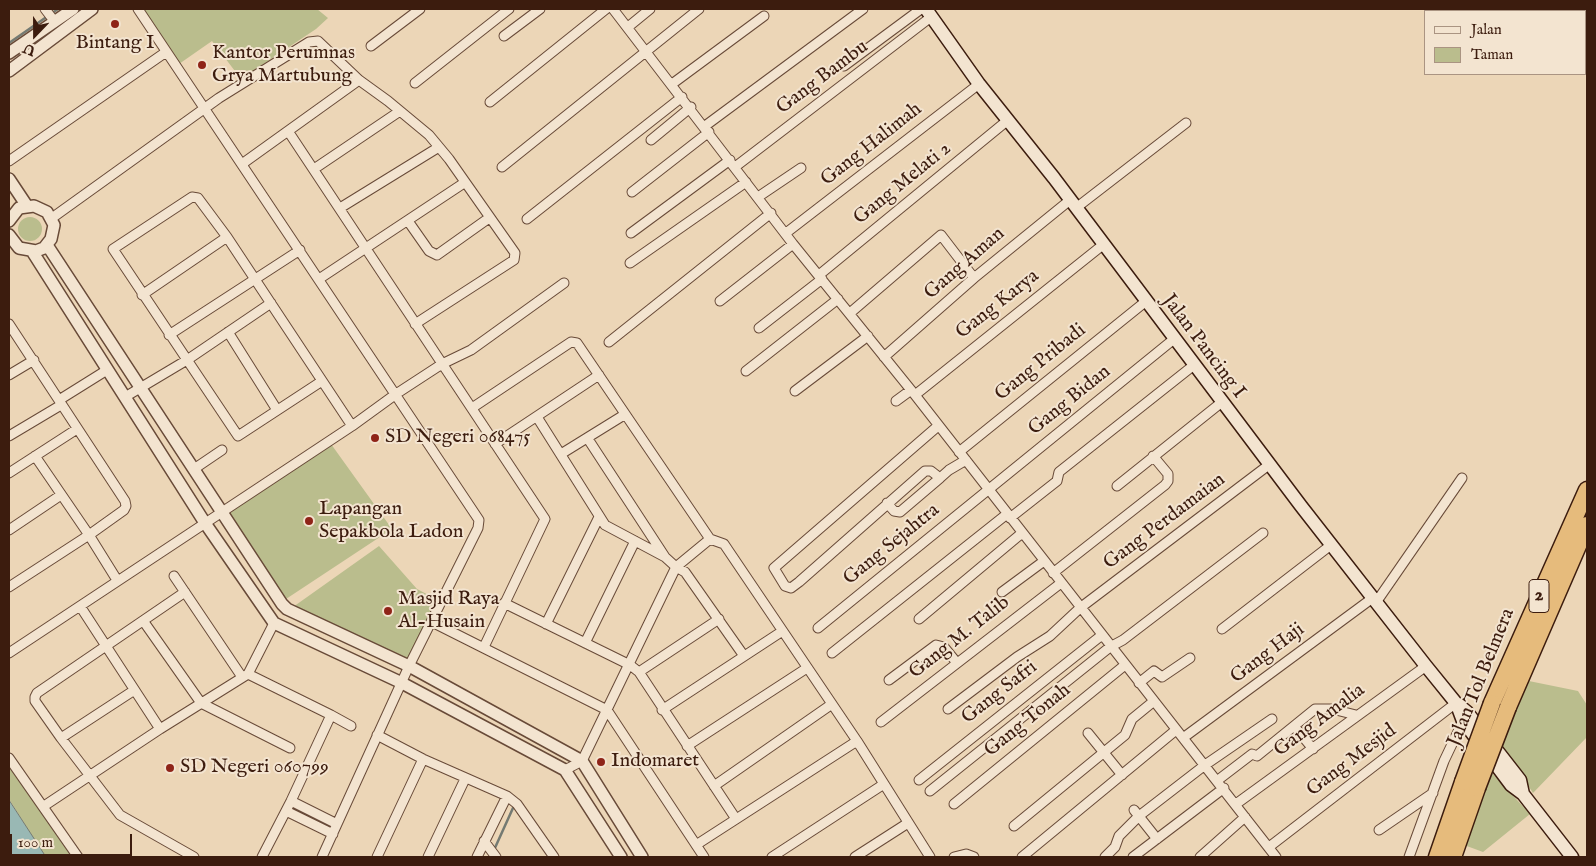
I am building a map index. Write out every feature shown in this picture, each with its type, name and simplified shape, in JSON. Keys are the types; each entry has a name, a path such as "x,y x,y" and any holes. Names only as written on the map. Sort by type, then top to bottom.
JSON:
{"highway":[{"name":"Jalan Tol Belmera","path":"1437,857 1470,785 1500,705 1587,490"},
{"name":"Jalan Tol Belmera","path":"1500,705 1587,525"},
{"name":"Jalan Tol Belmera","path":"1453,857 1470,785"}],"main road":[{"name":"Jalan Pancing I","path":"929,13 979,84 1104,244 1145,302 1331,545 1456,704 1467,712 1520,780 1523,794"},
{"name":"Jalan Pancing I","path":"1456,704 1463,721 1511,785 1523,794 1572,857"}],"street":[{"path":"9,53 50,15 73,9"},
{"path":"9,71 92,9"},
{"path":"138,9 479,520 478,528 409,666 322,857"},
{"path":"371,46 420,9"},
{"path":"415,83 509,9"},
{"path":"504,36 540,9"},
{"path":"490,102 606,9"},
{"path":"613,9 682,96 793,244 913,392 1110,647 1218,780 1276,857"},
{"path":"628,27 650,9"},
{"path":"502,167 699,9"},
{"path":"632,192 707,129 863,9"},
{"path":"844,66 920,9"},
{"name":"Gang Bambu","path":"631,233 732,164 929,13"},
{"path":"672,84 764,16"},
{"path":"52,218 205,107 314,40 321,43 359,80 429,135 515,253 514,260 415,324"},
{"path":"9,161 166,52"},
{"path":"242,164 359,80"},
{"name":"Gang Halimah","path":"786,233 979,84"},
{"path":"527,220 682,96"},
{"path":"651,140 690,107"},
{"path":"314,169 400,111"},
{"name":"Gang Melati 2","path":"758,328 1008,120"},
{"name":"Gang Aman","path":"884,357 974,278 1186,123"},
{"path":"288,131 340,208 364,249 472,408 544,519 484,647"},
{"path":"340,208 438,147"},
{"path":"758,197 801,168"},
{"path":"9,179 27,206"},
{"path":"630,263 746,182"},
{"path":"319,279 464,183"},
{"path":"322,381 238,436 112,251 195,196 227,237 352,426"},
{"path":"9,237 19,248 32,251 47,245 54,233 52,218 41,208 27,206 10,214"},
{"path":"610,342 771,213"},
{"path":"408,221 429,250 438,255 489,218"},
{"path":"850,313 941,235 974,278"},
{"path":"142,295 227,237"},
{"path":"720,302 793,244"},
{"name":"Gang Karya","path":"896,401 913,392 1104,244"},
{"path":"47,245 276,596 287,609 409,666 582,761 642,857"},
{"path":"169,335 254,278 300,250"},
{"path":"32,251 205,523 274,623 402,684 565,770 621,857"},
{"path":"9,653 352,426 396,394 442,364 471,350 564,283"},
{"path":"746,371 838,298"},
{"name":"Gang Pribadi","path":"959,452 1145,302"},
{"path":"125,397 142,389 271,303"},
{"path":"9,324 125,501 124,510 9,587"},
{"path":"228,332 277,410"},
{"path":"795,391 868,336"},
{"name":"Gang Bidan","path":"988,490 1174,339"},
{"path":"472,408 570,342 577,342 624,415 710,539 724,544 857,741 930,857"},
{"path":"9,375 34,360"},
{"path":"832,653 1057,481 1059,472 1194,366"},
{"path":"9,436 107,370"},
{"path":"495,444 598,375"},
{"path":"1117,486 1222,402"},
{"path":"561,454 624,415"},
{"path":"537,417 599,517 608,528 665,557 685,572 744,656"},
{"path":"938,426 774,568 785,586 791,588 925,471 931,471 940,478"},
{"path":"9,474 77,429"},
{"path":"588,439 665,557"},
{"path":"194,469 222,450"},
{"path":"35,456 117,580"},
{"path":"1053,573 1165,485 1169,477 1154,456"},
{"path":"887,503 894,511 900,512 949,470 966,460"},
{"name":"Gang Perdamaian","path":"948,708 1017,657 1050,636 1080,608 1270,464"},
{"name":"Gang Haji","path":"1183,738 1375,599 1462,478"},
{"name":"Gang Sejahtra","path":"818,628 988,490"},
{"path":"9,530 61,495"},
{"path":"546,624 599,517"},
{"path":"919,620 1022,533"},
{"path":"930,791 1110,647 1123,640 1263,533"},
{"path":"565,770 582,761 676,567 710,539"},
{"path":"585,643 635,541"},
{"path":"1222,629 1331,545"},
{"path":"1002,592 1044,561"},
{"path":"174,576 245,676 351,726"},
{"name":"Gang M. Talib","path":"881,722 1061,583"},
{"path":"185,592 144,622 37,693 35,701 89,776 120,815 194,857"},
{"path":"504,603 630,665 639,672 662,710 736,819"},
{"path":"80,606 160,729"},
{"path":"639,672 719,619"},
{"path":"144,622 201,703 290,748"},
{"path":"432,622 607,710 704,857"},
{"path":"44,806 160,729 245,676 274,623"},
{"path":"662,710 782,632"},
{"name":"Gang Safri","path":"919,780 1102,635"},
{"path":"889,680 936,645 944,647 957,663"},
{"path":"1139,683 1154,671 1162,677 1190,658"},
{"name":"Gang Tonah","path":"954,804 1125,665"},
{"name":"Gang Amalia","path":"1236,804 1426,666"},
{"path":"687,746 807,668"},
{"path":"62,738 133,690"},
{"path":"1014,826 1125,735 1132,720 1154,701"},
{"path":"714,786 832,704"},
{"name":"Gang Mesjid","path":"1269,847 1456,704"},
{"path":"1218,780 1252,754 1257,756 1315,709 1321,707 1356,715"},
{"path":"262,857 291,801 331,715"},
{"path":"1105,857 1115,847 1119,836 1137,813 1272,719"},
{"path":"1409,857 1450,746 1463,721"},
{"path":"1294,726 1313,749"},
{"path":"1022,857 1176,730"},
{"path":"1088,733 1122,775"},
{"path":"377,735 465,779 507,796 517,804 554,857"},
{"path":"696,845 857,741"},
{"path":"9,758 78,857"},
{"path":"377,857 423,759"},
{"path":"428,857 465,779"},
{"path":"772,857 884,784"},
{"path":"1133,857 1224,788"},
{"path":"1379,830 1433,793"},
{"path":"477,857 507,796"},
{"path":"291,801 337,824"},
{"path":"286,810 333,834"},
{"path":"1137,813 1157,839"},
{"path":"1200,857 1245,817"},
{"path":"855,857 908,823"},
{"path":"484,841 494,855"},
{"path":"954,857 966,854 974,857"}],"green space":[{"path":"142,9 317,9 328,18 316,29 241,79 212,41 179,64"},
{"path":"30,217 35,218 41,224 41,234 35,240 30,241 25,240 19,234 18,229 19,224 25,218"},
{"name":"Lapangan Sepakbola Ladon","path":"331,444 392,529 286,599 226,512"},
{"path":"379,546 417,589 440,601 408,663 293,607"},
{"path":"1519,679 1578,691 1587,705 1587,737 1533,793 1502,745"},
{"path":"9,760 77,857 45,857 9,799"},
{"path":"1492,773 1530,814 1483,852 1464,845"}],"water":[{"path":"9,800 46,857 9,857"}],"waterway":[{"path":"9,43 58,9"},
{"path":"494,850 513,808"}],"place":[{"name":"Bintang I","path":"115,24"},
{"name":"Kantor Perumnas Grya Martubung","path":"202,65"},
{"name":"SD Negeri 068475","path":"375,438"},
{"name":"Lapangan Sepakbola Ladon","path":"309,521"},
{"name":"Masjid Raya Al-Husain","path":"388,611"},
{"name":"Indomaret","path":"601,762"},
{"name":"SD Negeri 060799","path":"170,768"}]}
